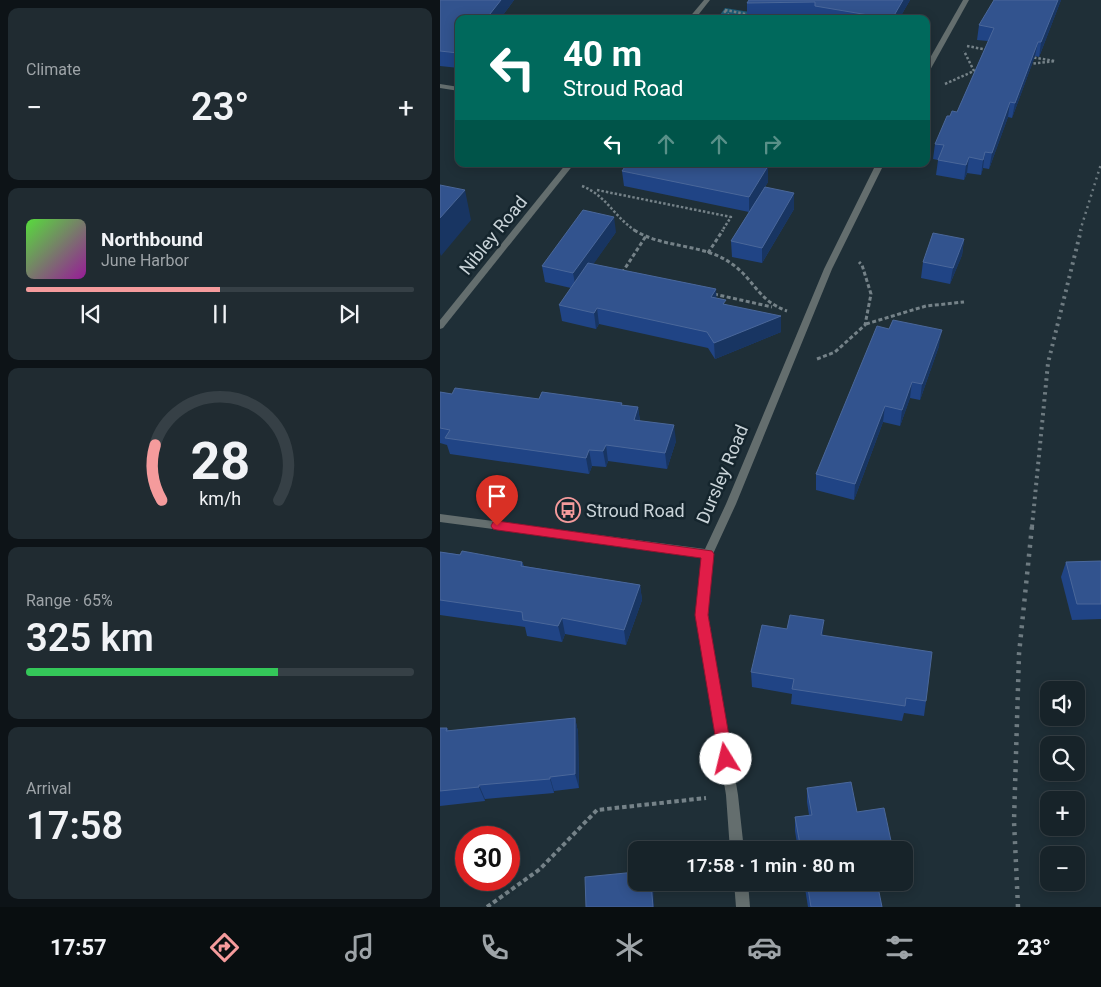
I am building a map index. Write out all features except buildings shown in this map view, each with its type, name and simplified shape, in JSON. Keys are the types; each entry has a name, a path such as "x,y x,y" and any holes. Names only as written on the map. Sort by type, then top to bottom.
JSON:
{"street":[{"path":"694,15 706,0"},
{"path":"930,65 966,0"},
{"path":"440,86 455,88"},
{"name":"Nibley Road","path":"440,326 568,167"},
{"name":"Dursley Road","path":"736,841 732,795 702,615 708,554 809,316 879,167"},
{"path":"440,518 708,554"},
{"path":"742,891 743,907"}],"path":[{"path":"720,9 754,15"},
{"path":"961,45 989,50"},
{"path":"1027,56 1055,61 1028,64"},
{"path":"974,71 983,70"},
{"path":"557,180 731,218 708,253"},
{"path":"589,188 598,192 633,230 655,240 723,258 738,269 765,302 777,308"},
{"path":"631,276 621,274 646,236"},
{"path":"842,243 862,265 871,294 865,325"},
{"path":"709,293 809,316"},
{"path":"786,370 836,352 865,325 903,311 944,302 964,302"},
{"path":"487,907 540,869 597,810 732,795"}],"shaded area":[{"path":"725,8 768,15 720,15"}],"railway":[{"path":"1080,231 1101,164"},
{"path":"1032,527 1048,363 1081,230"},
{"path":"1018,907 1014,821 1019,654 1032,526"}],"place":[{"name":"Stroud Road","path":"568,510"}],"route":[{"path":"497,526 708,554 702,615 726,759"}]}
